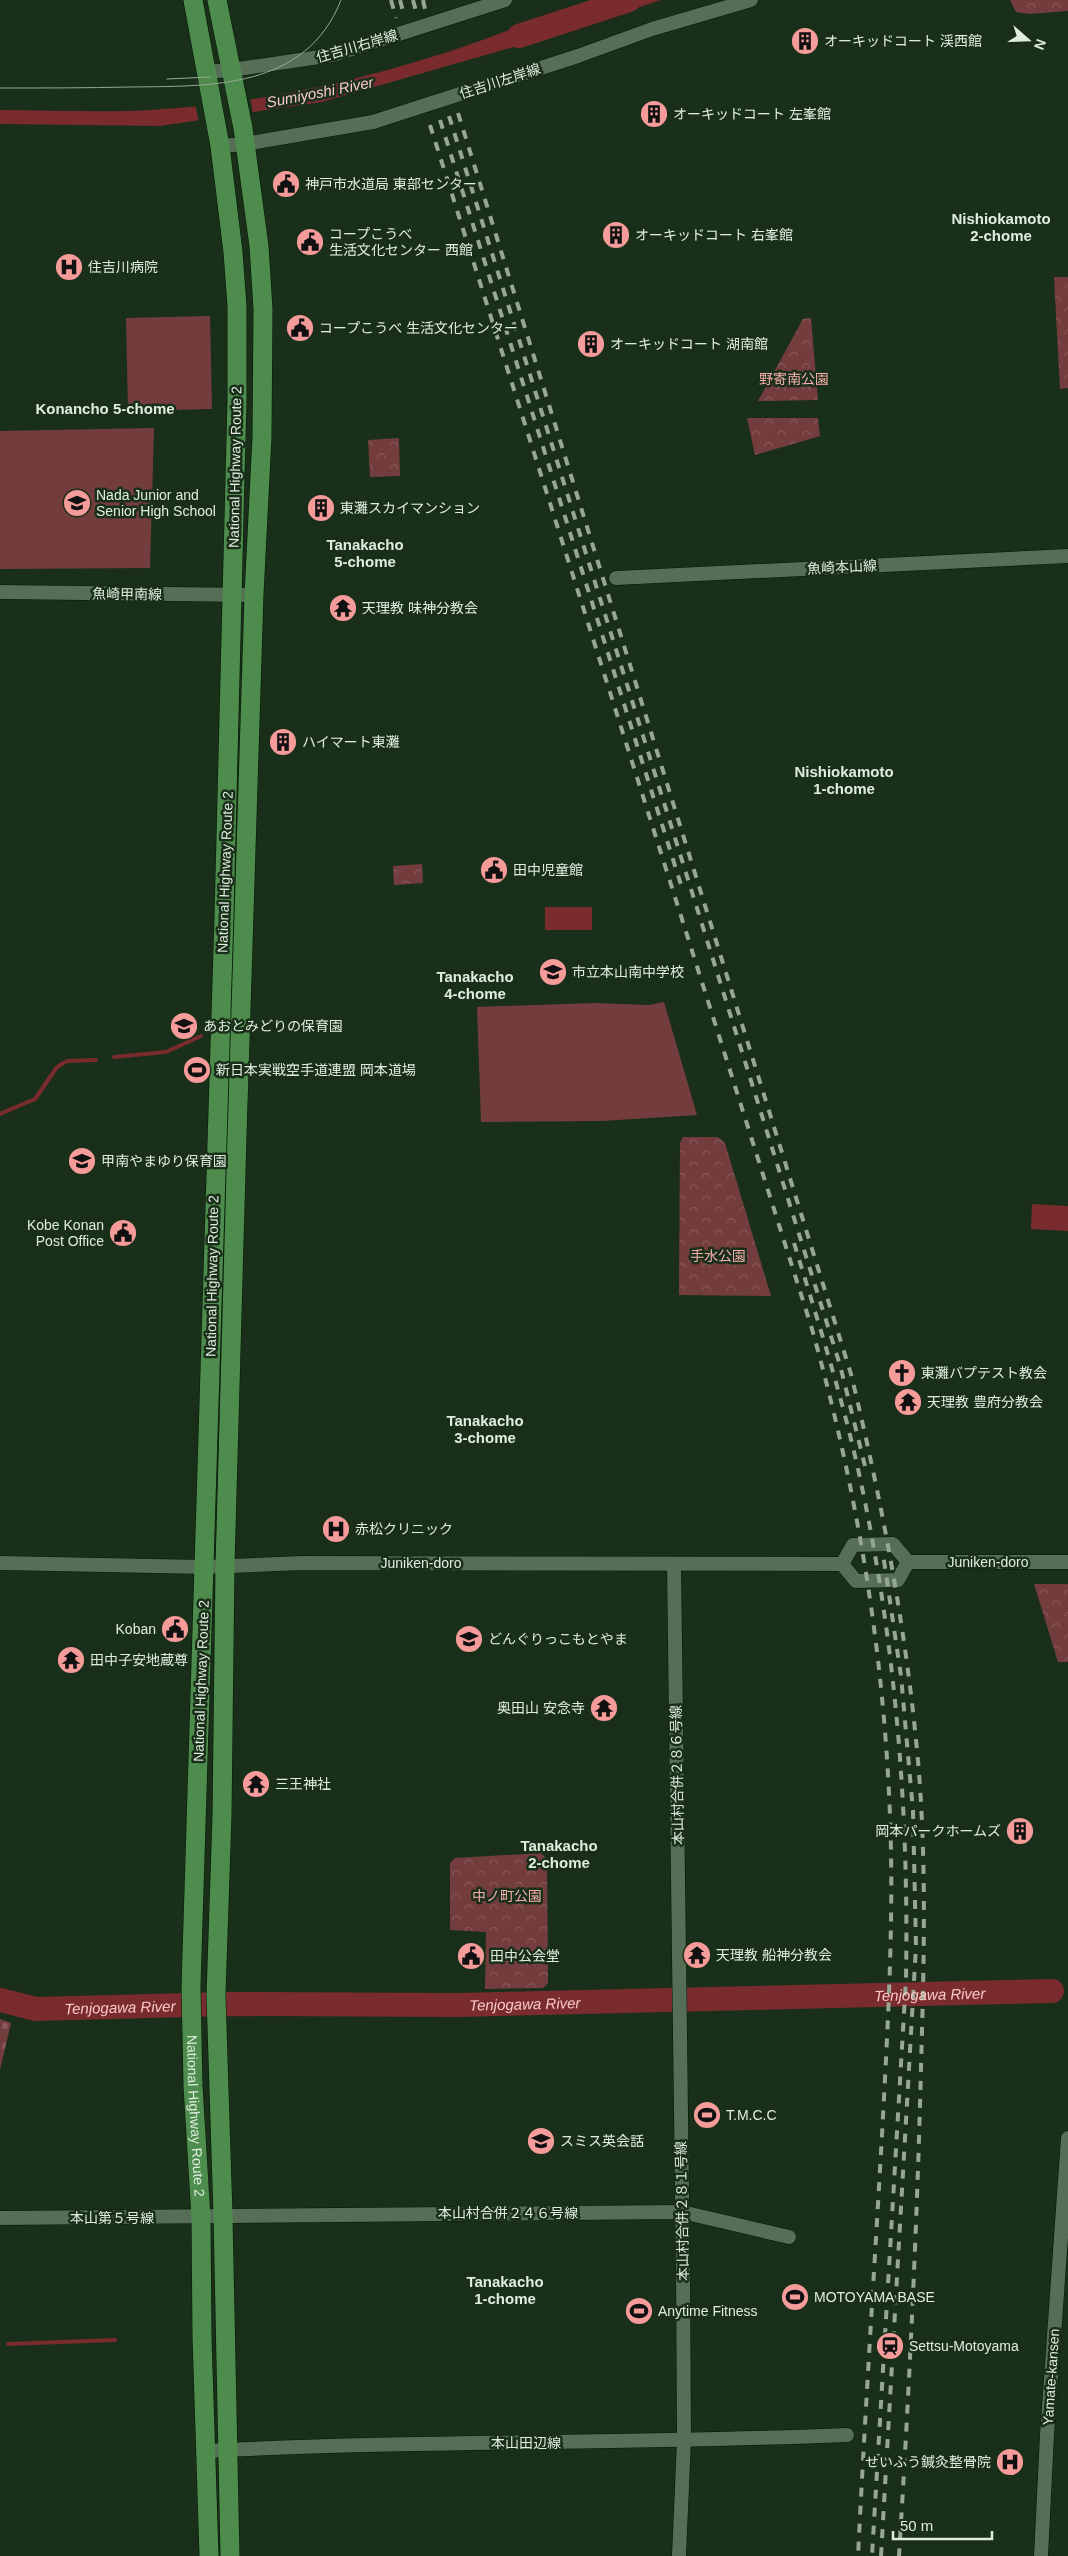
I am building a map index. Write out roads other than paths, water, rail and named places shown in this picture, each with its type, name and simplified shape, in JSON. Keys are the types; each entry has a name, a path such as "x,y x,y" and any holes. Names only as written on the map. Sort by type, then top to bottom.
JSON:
{"highway":[{"name":"National Highway Route 2","path":"193,0 219,138 237,306 233,596 191,2005 193,2086 202,2218 202,2337 209,2556"},
{"name":"National Highway Route 2","path":"218,0 244,136 259,246 263,309 262,437 254,595 225,1566 225,1712 216,2004 223,2214 230,2556"}],"street":[{"name":"住吉川右岸線","path":"207,81 233,78 333,55 505,0"},
{"name":"住吉川左岸線","path":"219,138 373,122 578,56 652,29 751,0"},
{"name":"魚崎本山線","path":"616,578 1068,556"},
{"name":"魚崎甲南線","path":"0,592 254,595"},
{"path":"894,1544 908,1562 898,1580 856,1581 842,1564 853,1545 894,1544"},
{"name":"Juniken-doro","path":"908,1562 1068,1562"},
{"name":"Juniken-doro","path":"0,1563 205,1567 412,1563 842,1564"},
{"name":"本山村合併２８６号線","path":"674,1564 680,2013"},
{"name":"本山村合併２８１号線","path":"680,2013 684,2440 680,2556"},
{"name":"Yamate-kansen","path":"1041,2556 1047,2434 1068,2138"},
{"name":"本山村合併２４６号線","path":"223,2214 682,2212 789,2238"},
{"name":"本山第５号線","path":"0,2218 202,2218 223,2214"},
{"name":"本山田辺線","path":"206,2451 847,2435"}],"water":[{"path":"594,0 661,0 576,28 570,8"},
{"path":"547,15 552,36 322,102 160,126 0,124 0,110 151,110 202,106 303,90 403,66 452,51"},
{"path":"545,907 592,907 592,930 545,930"},
{"path":"1032,1204 1068,1206 1068,1231 1031,1229"}],"waterway":[{"name":"Sumiyoshi River","path":"519,36 629,0"},
{"path":"114,1057 166,1052 201,1036"},
{"path":"0,1114 35,1099 57,1067 67,1061 96,1060"},
{"name":"Tenjogawa River","path":"0,2000 36,2009 227,2004 459,2005 1052,1991"},
{"path":"8,2344 115,2340"}],"tram line":[{"path":"0,88 191,86 222,83 252,77 280,67 304,51 325,30 341,0"},
{"path":"167,79 210,77"}],"railway":[{"path":"391,0 396,18"},
{"path":"400,0 404,15"},
{"path":"413,0 416,11"},
{"path":"423,0 425,9"},
{"path":"458,113 851,1374 891,1561 906,1655 917,1750 924,1908 917,2189 899,2556"},
{"path":"449,116 840,1365 865,1466"},
{"path":"440,120 682,888"},
{"path":"430,125 812,1329 841,1444 864,1559 880,1675 885,1733 891,1836 891,1878 886,2050 858,2556"},
{"path":"794,1243 844,1412 871,1532 890,1658 902,1786 905,1850 906,1979 872,2556"},
{"path":"881,2556 916,1946 913,1811 901,1676 883,1554"}],"place":[{"name":"オーキッドコート 渓西館","path":"805,41"},
{"name":"オーキッドコート 左峯館","path":"654,114"},
{"name":"神戸市水道局 東部センター","path":"286,184"},
{"name":"オーキッドコート 右峯館","path":"616,235"},
{"name":"コープこうべ 生活文化センター 西館","path":"310,242"},
{"name":"住吉川病院","path":"69,267"},
{"name":"コープこうべ 生活文化センター","path":"300,328"},
{"name":"オーキッドコート 湖南館","path":"591,344"},
{"name":"Nada Junior and Senior High School","path":"77,503"},
{"name":"東灘スカイマンション","path":"321,508"},
{"name":"天理教 味神分教会","path":"343,608"},
{"name":"ハイマート東灘","path":"283,742"},
{"name":"田中児童館","path":"494,870"},
{"name":"市立本山南中学校","path":"553,972"},
{"name":"あおとみどりの保育園","path":"184,1026"},
{"name":"新日本実戦空手道連盟 岡本道場","path":"197,1070"},
{"name":"甲南やまゆり保育園","path":"82,1161"},
{"name":"Kobe Konan Post Office","path":"123,1233"},
{"name":"東灘バプテスト教会","path":"902,1373"},
{"name":"天理教 豊府分教会","path":"908,1402"},
{"name":"赤松クリニック","path":"336,1529"},
{"name":"Koban","path":"175,1629"},
{"name":"どんぐりっこもとやま","path":"469,1639"},
{"name":"田中子安地蔵尊","path":"71,1660"},
{"name":"奥田山 安念寺","path":"604,1708"},
{"name":"三王神社","path":"256,1784"},
{"name":"岡本パークホームズ","path":"1020,1831"},
{"name":"天理教 船神分教会","path":"697,1955"},
{"name":"田中公会堂","path":"471,1956"},
{"name":"T.M.C.C","path":"707,2115"},
{"name":"スミス英会話","path":"541,2141"},
{"name":"MOTOYAMA BASE","path":"795,2297"},
{"name":"Anytime Fitness","path":"639,2311"},
{"name":"Settsu-Motoyama","path":"890,2346"},
{"name":"せいふう鍼灸整骨院","path":"1010,2462"}],"district":[{"name":"Nishiokamoto 2-chome","path":"1001,226"},
{"name":"Konancho 5-chome","path":"105,408"},
{"name":"Tanakacho 5-chome","path":"365,552"},
{"name":"Nishiokamoto 1-chome","path":"844,780"},
{"name":"Tanakacho 4-chome","path":"475,984"},
{"name":"Tanakacho 3-chome","path":"485,1428"},
{"name":"Tanakacho 2-chome","path":"559,1854"},
{"name":"Tanakacho 1-chome","path":"505,2290"}],"park label":[{"name":"野寄南公園","path":"794,379"},
{"name":"手水公園","path":"718,1256"},
{"name":"中ノ町公園","path":"507,1896"}]}
